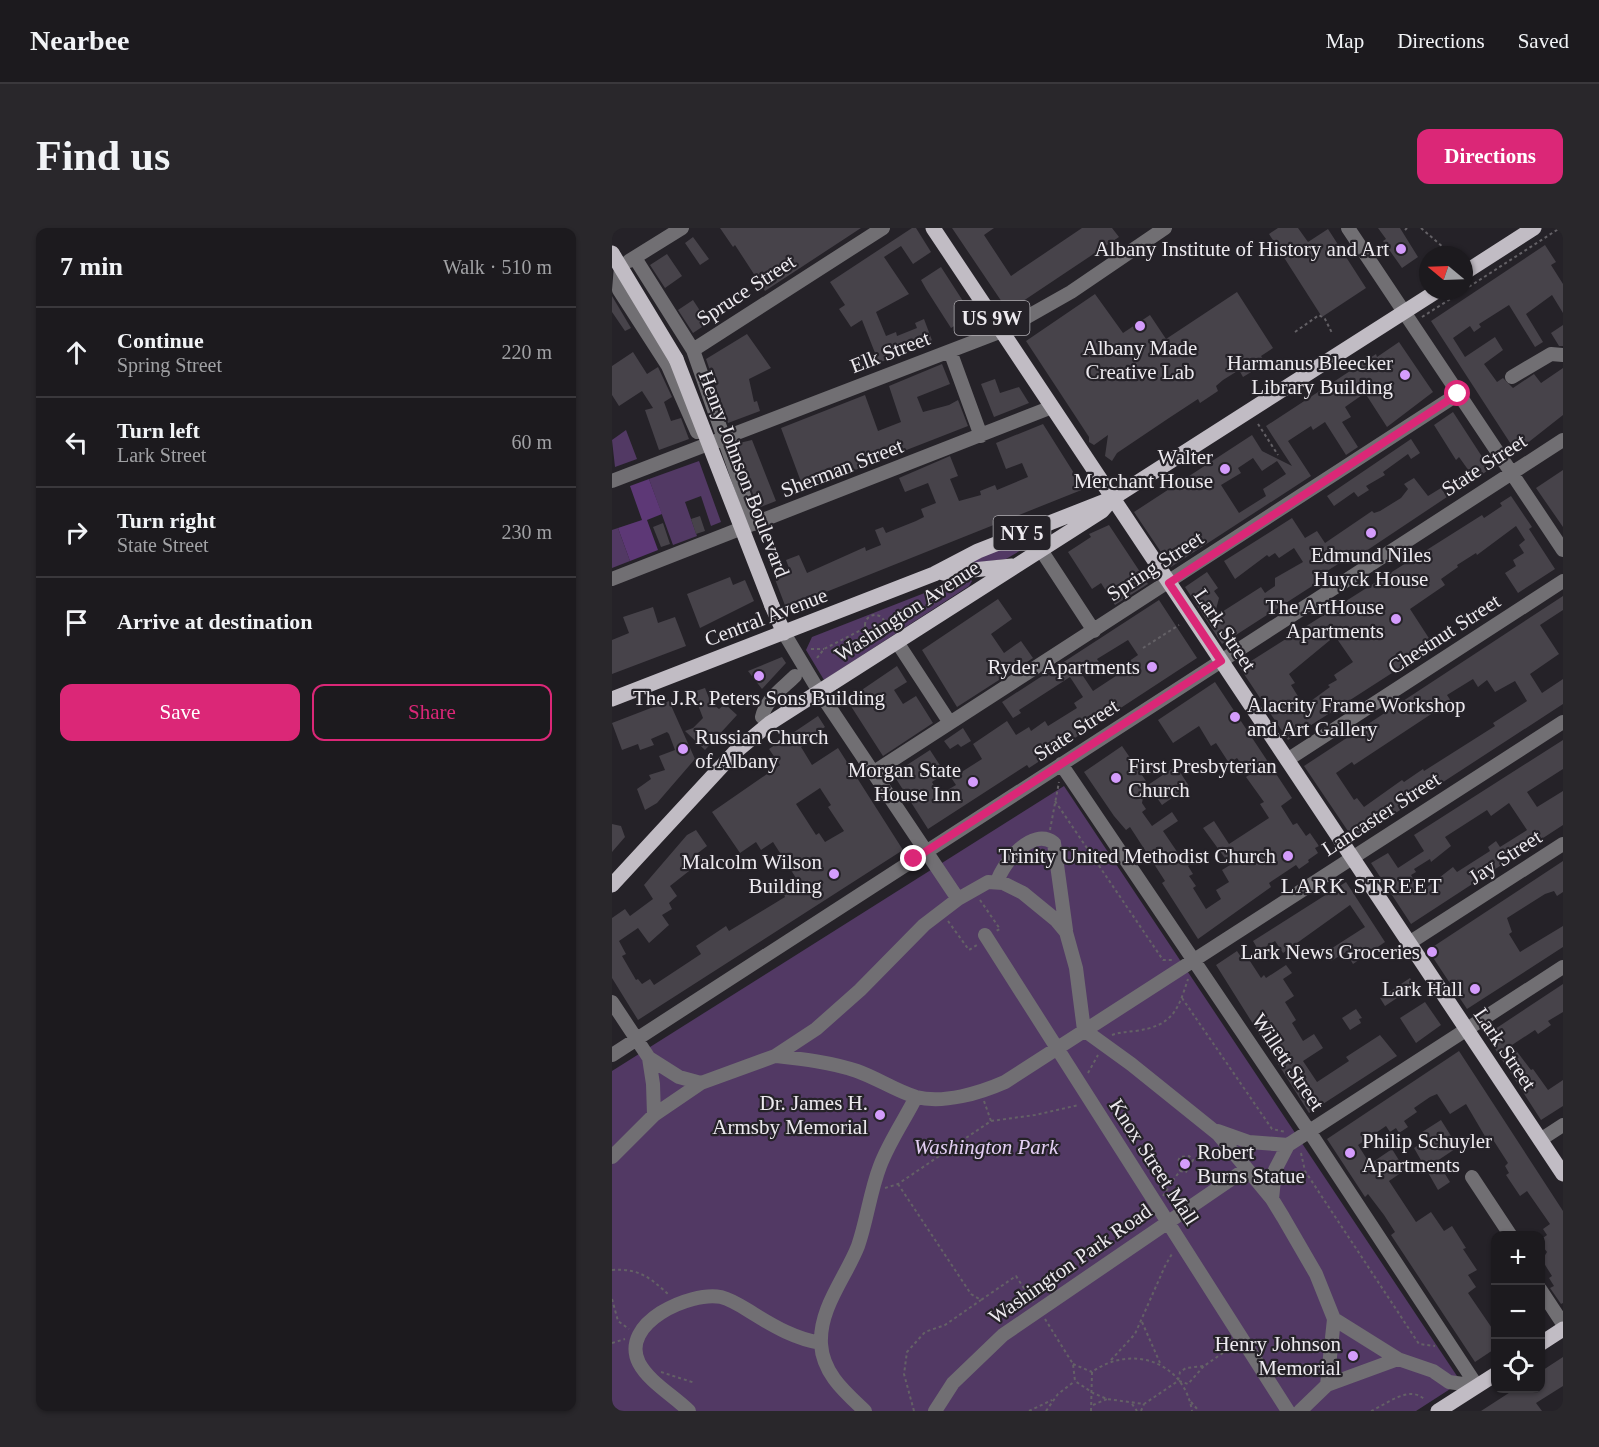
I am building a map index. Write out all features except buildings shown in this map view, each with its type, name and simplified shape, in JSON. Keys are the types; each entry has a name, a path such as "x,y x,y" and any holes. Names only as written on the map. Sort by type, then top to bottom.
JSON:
{"main road":[{"name":"Lark Street","path":"933,228 1563,1174"},
{"path":"1473,267 1534,228"},
{"name":"Henry Johnson Boulevard","path":"612,253 616,269 676,359 784,633"},
{"name":"Washington Avenue","path":"612,885 734,753 770,723 1102,511 1113,498 1412,316 1428,300"},
{"name":"Central Avenue","path":"612,699 934,574 978,551 1113,498"},
{"name":"Central Avenue","path":"934,574 1015,566"},
{"path":"1545,1341 1563,1329"},
{"path":"1438,1411 1491,1377"}],"street":[{"path":"616,269 682,228"},
{"name":"Spruce Street","path":"635,258 693,350 883,228"},
{"name":"Elk Street","path":"612,481 1002,331 1071,292 1165,228"},
{"path":"1348,228 1412,316 1458,394 1563,550"},
{"name":"Henry Johnson Boulevard","path":"616,269 619,291 668,366 703,446 736,532"},
{"name":"Henry Johnson Boulevard","path":"693,350 722,439 754,524"},
{"path":"950,351 981,435"},
{"path":"1512,377 1551,354 1563,355"},
{"name":"Spring Street","path":"874,772 1091,627 1169,583 1458,394"},
{"name":"Sherman Street","path":"612,579 1052,407"},
{"name":"State Street","path":"612,1055 1563,440"},
{"path":"1041,550 1091,627"},
{"name":"Chestnut Street","path":"1287,760 1563,581"},
{"name":"Henry Johnson Boulevard","path":"784,633 820,693 958,899"},
{"path":"897,642 950,723"},
{"path":"762,717 772,697 795,676"},
{"name":"Lancaster Street","path":"1187,966 1563,722"},
{"name":"Willett Street","path":"1061,764 1187,966 1309,1131 1477,1386"},
{"path":"997,882 1001,869 1025,845 1034,839 1048,838 1054,843 1066,932 1076,968 1084,1030 1140,1071 1218,1134 1272,1199 1316,1274 1334,1319 1327,1384"},
{"name":"Jay Street","path":"1409,943 1563,844"},
{"path":"612,1157 654,1115 701,1083 775,1056 816,1029 860,990 924,925 958,899 988,882 997,882 1012,887 1036,902 1066,932"},
{"name":"Knox Street Mall","path":"985,935 1288,1411"},
{"path":"775,1056 856,1070 916,1097 939,1098 981,1091 1005,1082 1187,966"},
{"path":"1208,1126 1232,1138 1249,1142 1287,1138 1309,1131 1563,967"},
{"path":"612,1002 638,1038 649,1058 654,1115"},
{"path":"649,1058 679,1077 701,1083"},
{"path":"865,1411 838,1386 828,1370 821,1343 830,1305 858,1245 872,1187 882,1160 916,1097"},
{"path":"1540,1140 1563,1125"},
{"path":"1272,1199 1275,1170 1287,1138"},
{"name":"Washington Park Road","path":"935,1411 953,1383 1004,1335 1246,1169"},
{"path":"1472,1177 1508,1231"},
{"path":"689,1411 647,1373 638,1361 636,1350 639,1335 645,1325 680,1302 697,1297 723,1298 781,1330 821,1343"},
{"path":"1545,1297 1563,1324"},
{"path":"1334,1319 1398,1359 1433,1371 1449,1382 1477,1386"},
{"path":"1300,1411 1327,1384 1398,1359"}],"path":[{"path":"1421,228 1442,246"},
{"path":"1473,285 1560,228"},
{"path":"1412,316 1445,300"},
{"path":"1295,332 1319,315 1325,319 1332,333"},
{"path":"1258,424 1278,455"},
{"path":"871,616 881,618 885,623 882,632 875,635 865,628 866,620 871,616"},
{"path":"1143,648 1179,625"},
{"path":"817,658 824,649 865,628"},
{"path":"812,649 824,649"},
{"path":"1048,838 1059,782"},
{"path":"1055,801 1163,960 1187,966 1180,1006 1164,1021 1135,1031 1122,1031 1110,1037"},
{"path":"1182,998 1272,1129 1287,1138"},
{"path":"1081,1087 1098,1055"},
{"path":"981,1091 991,1121"},
{"path":"872,1187 884,1188 898,1184 991,1121 1035,1115 1091,1102"},
{"path":"1301,1153 1305,1171 1419,1344 1450,1346"},
{"path":"1158,1207 1180,1172 1178,1161 1180,1157 1189,1156 1193,1160 1191,1166 1186,1172 1180,1172"},
{"path":"898,1184 971,1294 981,1300"},
{"path":"1092,1372 1109,1362 1135,1334 1165,1266 1182,1244"},
{"path":"612,1270 626,1269 649,1276 680,1302"},
{"path":"915,1411 904,1374 907,1352 925,1332 945,1325 1016,1276 1065,1348 1073,1364 1075,1381 1093,1394 1107,1399 1144,1404"},
{"path":"612,1299 618,1321 639,1335"},
{"path":"1142,1322 1160,1363"},
{"path":"1178,1381 1188,1384 1204,1366 1243,1340"},
{"path":"1109,1362 1137,1360 1160,1363 1171,1371 1199,1411"},
{"path":"1073,1364 1092,1372"},
{"path":"1132,1404 1139,1411 1144,1404 1178,1381 1180,1372 1186,1368 1204,1366"},
{"path":"647,1373 659,1372 695,1383"},
{"path":"1091,1411 1093,1405 1092,1372"},
{"path":"1029,1411 1052,1400 1075,1381"},
{"path":"1371,1411 1408,1393 1416,1393 1424,1399"},
{"path":"1093,1405 1107,1399"},
{"path":"1046,1411 1052,1400"},
{"path":"1190,1400 1192,1411"}],"green space":[{"path":"626,430 637,459 615,467 612,440"},
{"path":"699,461 721,522 711,526 701,496 685,502 697,536 673,545 649,479"},
{"path":"618,528 630,561 612,568 612,530"},
{"path":"1030,537 1033,543 1006,559 974,563 972,560"},
{"path":"968,576 972,581 969,586 824,680 806,650 812,637"},
{"name":"Washington Park","path":"1064,786 1461,1382 1416,1411 612,1411 612,1071"}],"shaded area":[{"path":"649,479 662,514 647,520 658,550 630,561 618,528 642,520 630,486"}],"place":[{"name":"Albany Institute of History and Art","path":"1401,249"},
{"name":"Albany Made Creative Lab","path":"1140,326"},
{"name":"Harmanus Bleecker Library Building","path":"1405,375"},
{"name":"Walter Merchant House","path":"1225,469"},
{"name":"Edmund Niles Huyck House","path":"1371,533"},
{"name":"The ArtHouse Apartments","path":"1396,619"},
{"name":"Ryder Apartments","path":"1152,667"},
{"name":"The J.R. Peters Sons Building","path":"759,676"},
{"name":"Alacrity Frame Workshop and Art Gallery","path":"1235,717"},
{"name":"Russian Church of Albany","path":"683,749"},
{"name":"First Presbyterian Church","path":"1116,778"},
{"name":"Morgan State House Inn","path":"973,782"},
{"name":"Trinity United Methodist Church","path":"1288,856"},
{"name":"Malcolm Wilson Building","path":"834,874"},
{"name":"Lark News Groceries","path":"1432,952"},
{"name":"Lark Hall","path":"1475,989"},
{"name":"Dr. James H. Armsby Memorial","path":"880,1115"},
{"name":"Philip Schuyler Apartments","path":"1350,1153"},
{"name":"Robert Burns Statue","path":"1185,1164"},
{"name":"Henry Johnson Memorial","path":"1353,1356"}],"district":[{"name":"LARK STREET","path":"1362,885"}],"route":[{"path":"914,859 1221,661 1169,583 1458,394"}]}
